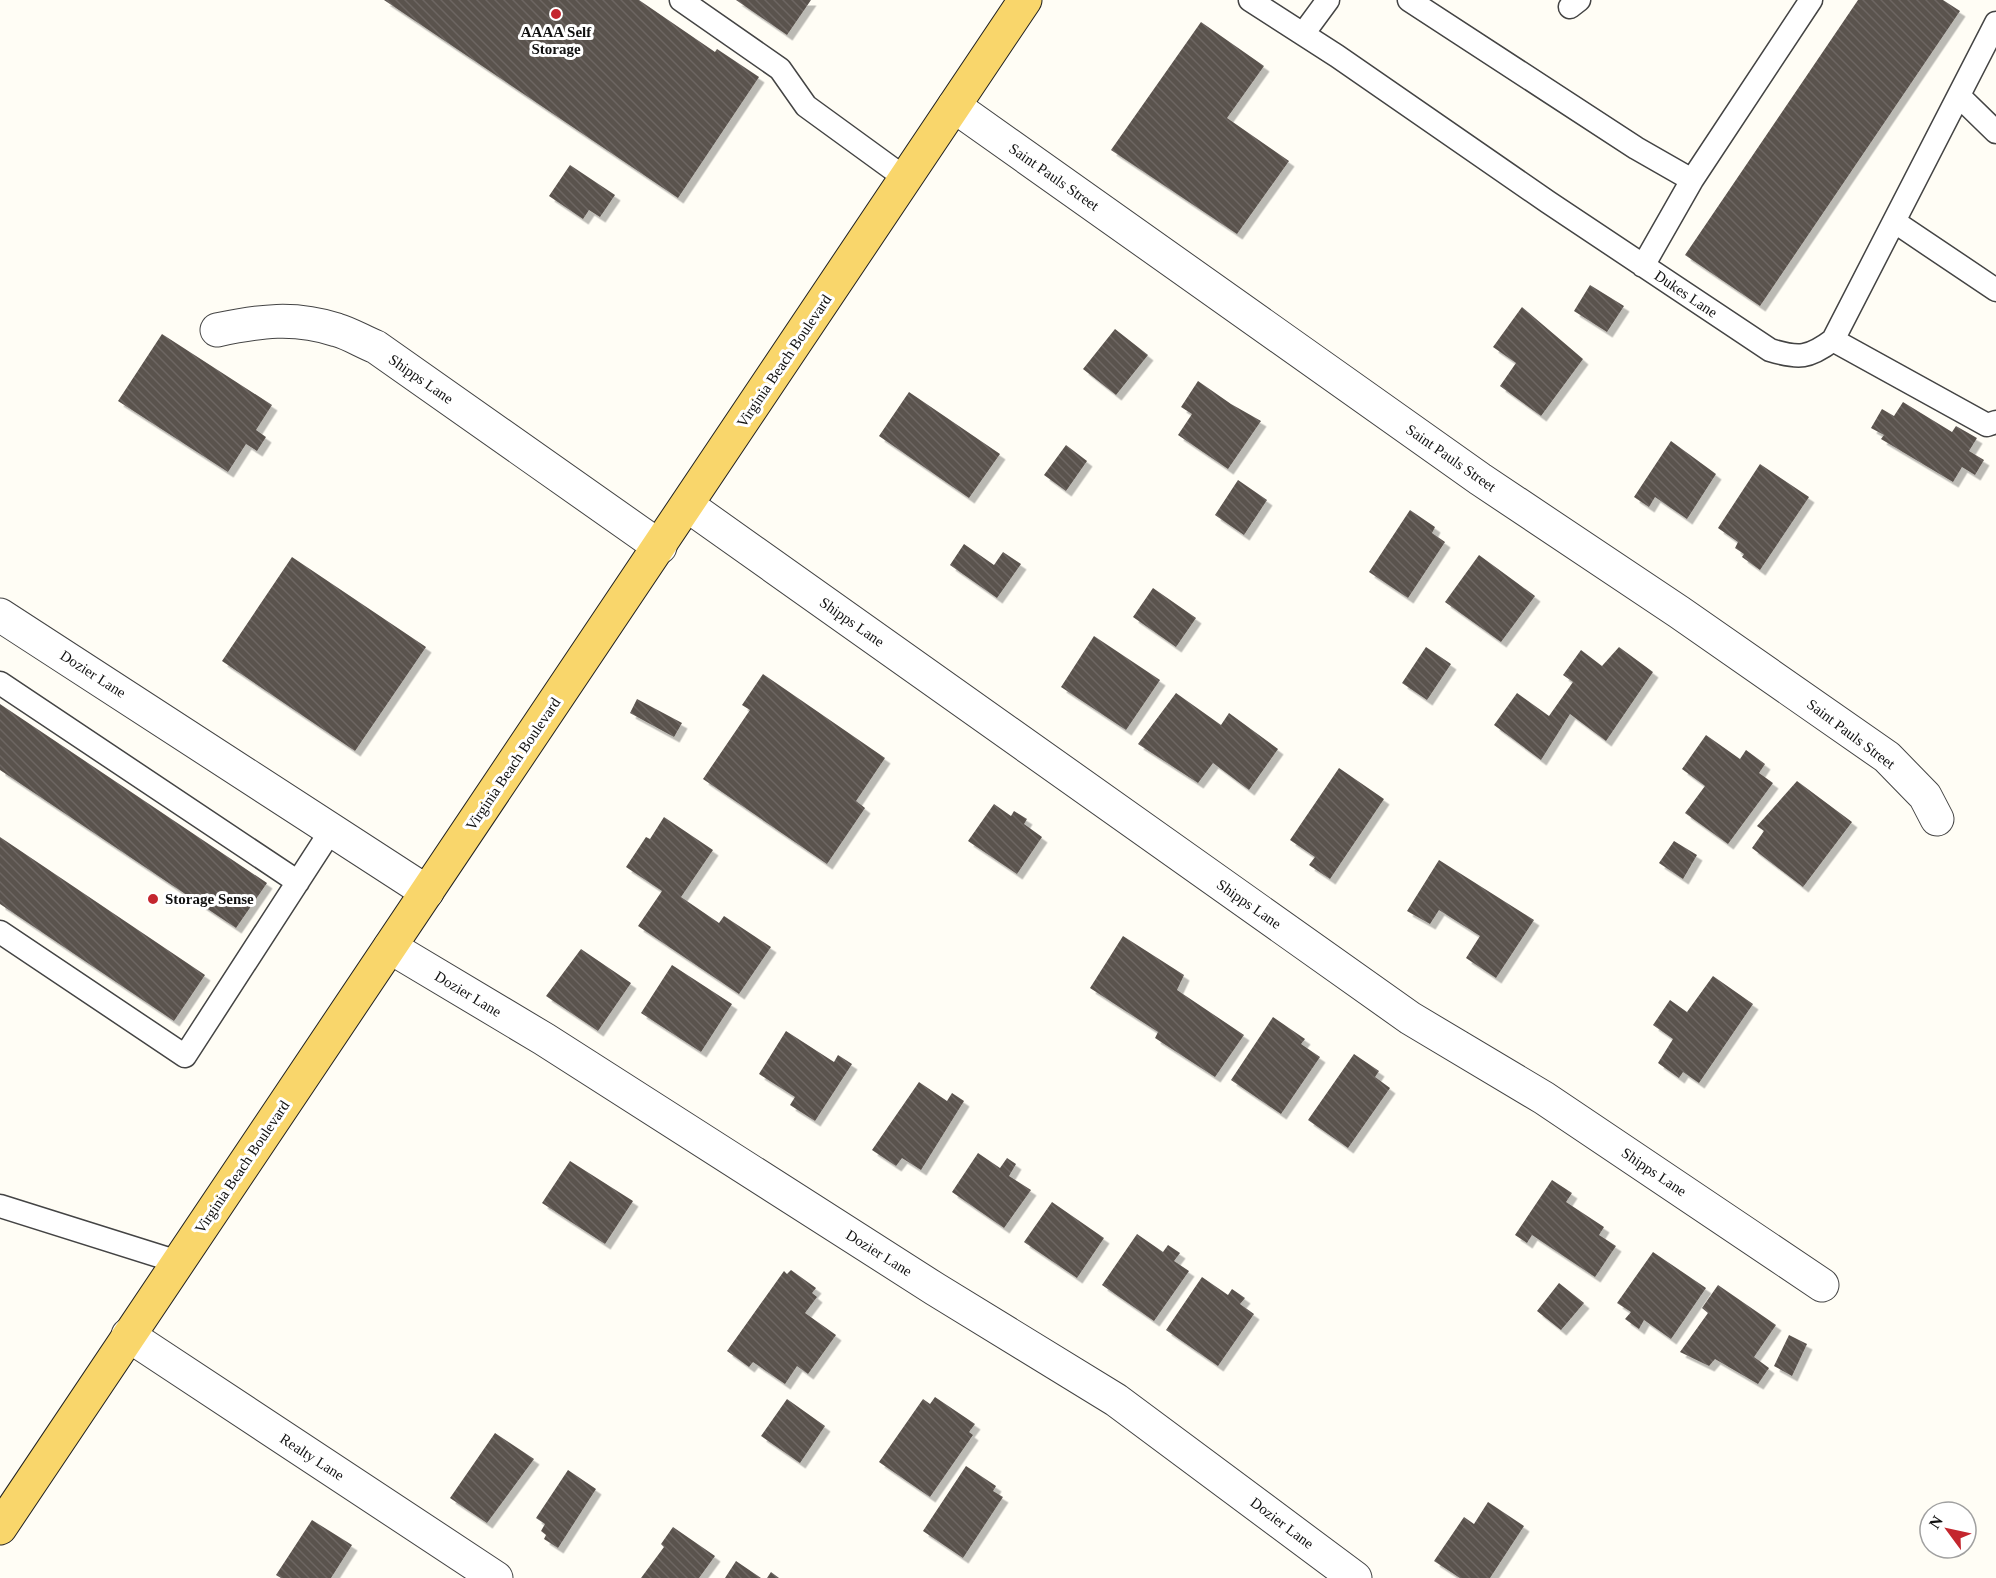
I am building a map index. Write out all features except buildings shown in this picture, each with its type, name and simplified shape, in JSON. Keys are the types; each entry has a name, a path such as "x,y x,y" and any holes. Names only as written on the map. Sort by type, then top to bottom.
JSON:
{"main road":[{"name":"Virginia Beach Boulevard","path":"0,1528 1025,0"}],"street":[{"name":"Saint Pauls Street","path":"954,106 1480,479 1679,612 1887,757 1925,796 1937,819"},
{"name":"Shipps Lane","path":"217,330 257,321 298,321 338,330 376,347 660,547"},
{"name":"Shipps Lane","path":"687,505 1410,1018 1544,1098 1822,1285"},
{"name":"Dozier Lane","path":"0,615 427,892"},
{"name":"Dozier Lane","path":"390,947 544,1039 935,1289 1116,1400 1355,1578"},
{"name":"Realty Lane","path":"128,1335 496,1578"}],"lane":[{"path":"681,0 780,69 806,106 905,178"},
{"name":"Dukes Lane","path":"1250,0 1770,351 1791,356 1816,353 1833,340"},
{"path":"1303,34 1328,0"},
{"path":"1409,0 1636,148 1692,180"},
{"path":"1643,266 1692,180 1811,0"},
{"path":"1996,23 1833,340 1987,425 1996,423"},
{"path":"1959,96 1996,132"},
{"path":"1895,222 1996,290"},
{"path":"0,683 298,882"},
{"path":"0,933 185,1056 332,830"},
{"path":"0,1206 178,1262"}],"place":[{"name":"AAAA Self Storage","path":"556,14"},
{"name":"Storage Sense","path":"153,899"}]}
